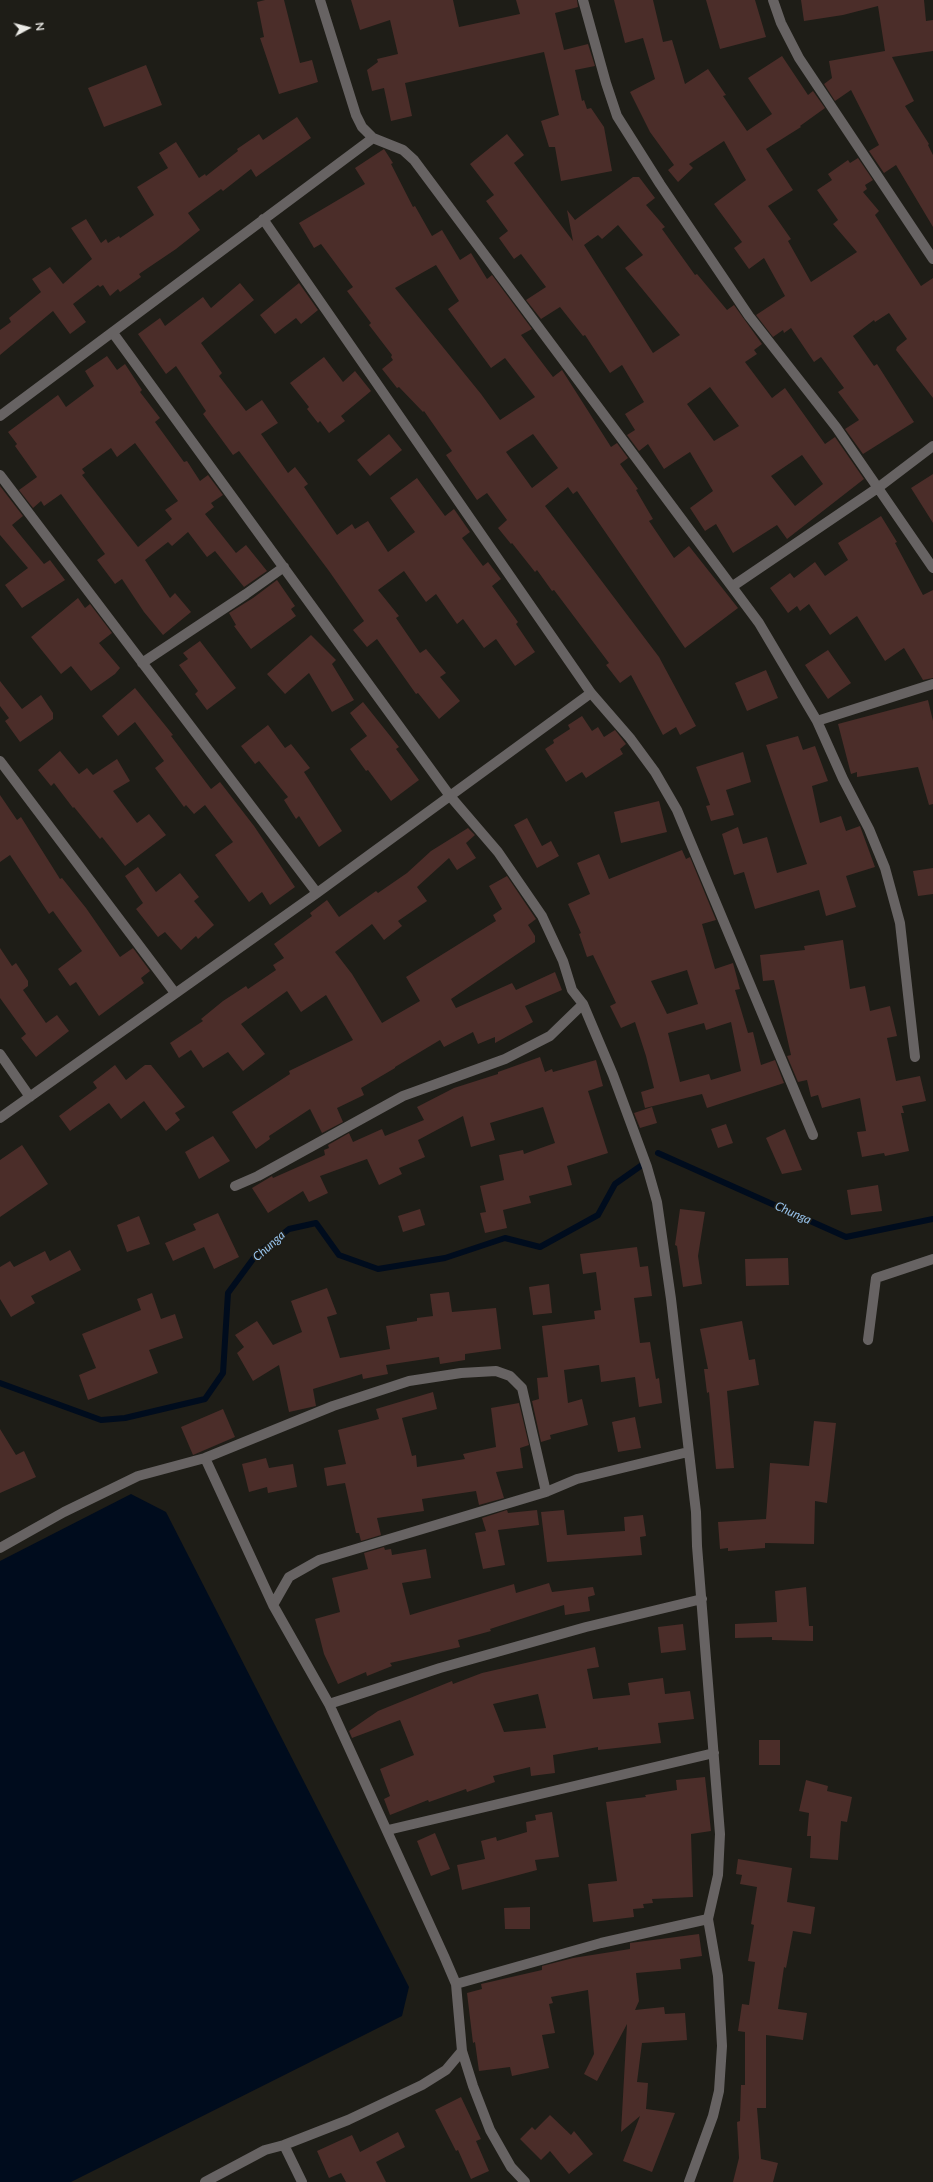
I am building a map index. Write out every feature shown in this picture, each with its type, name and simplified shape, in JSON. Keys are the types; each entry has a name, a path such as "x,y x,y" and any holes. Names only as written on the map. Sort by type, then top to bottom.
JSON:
{"street":[{"path":"320,0 356,115 362,127 373,138 402,150 414,160 733,586 759,623 817,721 840,773 869,829 892,893 900,923 915,1057"},
{"path":"583,0 606,83 621,122 660,184 749,316 836,427 879,487 933,568"},
{"path":"773,0 781,23 799,58 933,259"},
{"path":"0,416 373,138"},
{"path":"263,219 591,693 630,738 655,772 677,810 813,1135"},
{"path":"113,333 450,796 498,852 542,916 563,961 572,990 583,1004 621,1096 647,1167 657,1202 671,1299 696,1512 720,1834 718,1875 708,1919 718,1976 722,2046 721,2074 713,2116 689,2182"},
{"path":"733,586 879,487 933,446"},
{"path":"0,475 318,893"},
{"path":"142,663 284,567"},
{"path":"817,721 933,684"},
{"path":"0,1118 318,893 591,693"},
{"path":"0,761 175,993"},
{"path":"235,1186 258,1176 403,1096 505,1059 550,1036 583,1004"},
{"path":"0,1054 30,1097"},
{"path":"868,1340 876,1278 933,1260"},
{"path":"0,1548 64,1512 138,1476 205,1458 333,1406 409,1381 461,1373 496,1371 510,1376 522,1388 546,1492"},
{"path":"273,1605 290,1577 319,1560 546,1492 577,1479 688,1452"},
{"path":"205,1458 273,1605 329,1704 388,1830 456,1984 462,2051 473,2086 490,2130 511,2167 525,2182"},
{"path":"329,1704 447,1666 586,1627 702,1599"},
{"path":"388,1830 714,1753"},
{"path":"456,1984 601,1943 708,1919"},
{"path":"205,2182 265,2150 284,2145 348,2120 422,2085 446,2070 462,2051"},
{"path":"284,2145 302,2182"}],"water":[{"path":"131,1494 166,1512 409,1987 402,2016 71,2182 0,2182 0,1561"}],"building":[{"path":"265,0 284,0 300,63 312,60 318,82 279,94 260,38 264,37 257,2"},
{"path":"351,0 453,0 459,27 520,14 516,0 577,0 578,7 555,13 564,50 588,44 595,66 575,70 582,101 584,100 587,109 591,108 604,127 612,171 561,181 555,147 549,147 541,121 559,115 544,52 405,83 412,116 391,121 384,88 372,91 367,70 378,62 377,59 398,54 390,20 360,30"},
{"path":"614,0 653,0 663,42 672,40 685,84 708,69 726,95 723,96 747,131 772,114 748,78 782,56 808,95 813,91 825,108 800,126 801,127 766,149 793,190 768,206 791,239 788,241 811,282 857,252 833,224 838,220 817,190 832,180 828,174 848,160 850,163 858,158 873,180 865,185 867,189 863,192 879,211 875,215 921,286 933,278 933,398 896,350 897,347 907,339 889,313 875,322 874,320 853,336 874,366 877,364 914,422 863,454 845,429 859,420 838,392 844,388 821,357 814,362 791,328 784,333 783,330 773,337 756,315 785,296 764,258 749,269 734,248 742,242 714,204 746,180 724,141 689,164 693,168 678,182 668,170 674,165 650,132 630,92 655,79 643,38 625,43"},
{"path":"706,0 755,0 766,37 720,49"},
{"path":"801,0 924,0 926,21 933,20 933,51 892,57 914,101 905,106 929,144 928,145 933,155 933,227 896,165 884,173 869,151 879,145 851,90 835,101 824,84 832,78 829,61 885,51 878,6 843,15 804,21"},
{"path":"146,65 162,105 104,127 88,88"},
{"path":"297,117 311,138 256,177 251,169 223,191 221,189 188,213 200,230 176,249 139,274 141,277 120,292 118,289 110,296 103,285 100,287 98,285 73,304 86,322 70,334 53,311 0,355 0,330 11,322 9,318 41,292 32,279 50,267 63,284 92,259 71,228 86,219 101,243 106,239 108,243 119,236 120,238 154,215 137,187 168,168 159,153 176,142 199,178 205,174 206,176 238,151 237,149 259,134 263,140"},
{"path":"507,134 524,155 514,163 573,241 567,210 575,220 633,177 639,177 655,198 646,205 665,227 662,229 695,275 697,274 727,310 734,305 762,344 754,350 757,354 745,362 772,398 785,388 825,444 835,437 864,479 787,539 777,525 733,553 716,524 705,531 690,508 713,491 690,452 664,469 648,444 639,451 627,435 635,430 625,414 644,402 622,365 610,373 585,335 583,336 560,307 541,319 526,300 546,287 521,254 514,259 499,238 508,231 486,201 494,195 470,164","holes":["618,225 643,255 625,268 680,335 653,353 584,245 598,235 602,239","710,387 739,426 714,441 687,404","802,455 823,484 795,506 771,476"]},
{"path":"384,149 393,163 391,164 413,207 415,206 432,236 442,230 460,260 471,253 487,279 492,275 532,329 521,335 553,377 562,370 611,447 617,443 628,458 620,464 638,489 636,490 653,519 649,521 674,558 689,546 738,608 685,648 577,491 573,494 568,487 545,506 659,657 696,726 680,735 676,727 663,735 631,675 620,683 606,665 609,663 554,590 552,591 537,570 535,572 498,528 507,520 487,493 477,500 446,455 452,451 424,411 423,412 399,387 397,388 382,369 393,360 391,357 392,355 369,325 371,323 347,291 353,287 321,244 314,248 299,223 365,184 355,168","holes":["436,265 459,301 448,309 491,368 505,358 535,397 500,420 481,394 395,288","533,434 558,468 532,488 506,452"]},
{"path":"240,283 254,300 201,343 222,373 219,376 246,411 262,400 278,423 261,434 288,473 295,467 308,484 304,487 337,535 352,524 355,529 368,521 388,552 415,532 390,498 417,478 445,516 454,509 470,532 462,538 483,566 488,562 501,579 492,586 518,622 516,624 535,652 515,666 496,639 484,648 463,619 457,624 436,594 426,602 404,571 378,590 399,616 396,618 420,653 426,649 446,673 440,677 460,701 439,719 418,693 416,694 377,639 367,647 353,630 364,621 329,571 239,451 233,455 203,414 206,411 176,366 166,374 138,334 160,318 165,326 203,297 211,308"},
{"path":"299,283 318,310 301,324 296,318 275,334 260,315"},
{"path":"107,356 117,370 125,364 142,390 140,392 160,418 155,422 184,462 187,461 200,481 208,475 223,495 211,503 214,507 205,514 236,553 246,545 267,571 244,587 215,551 207,557 188,532 172,546 168,542 145,560 170,598 175,593 191,612 163,635 144,612 122,579 115,584 97,560 105,554 61,494 44,506 41,501 33,508 19,490 37,477 15,446 17,444 8,432 58,395 66,407 94,386 85,371","holes":["135,443 178,501 165,510 172,519 138,547 82,475 85,473 82,469 111,448 117,457"]},
{"path":"324,357 343,382 355,371 371,391 341,416 345,421 329,433 320,421 318,423 307,409 309,407 290,383"},
{"path":"389,434 402,450 370,476 357,460"},
{"path":"933,474 933,523 911,488"},
{"path":"0,486 23,516 12,525 44,564 50,560 65,580 22,608 5,585 28,568 0,535"},
{"path":"881,516 897,542 895,543 923,595 933,590 933,678 923,680 904,648 885,661 857,616 830,635 809,604 800,611 797,606 788,613 770,588 790,573 794,578 815,562 825,576 848,560 838,543"},
{"path":"277,580 295,606 291,609 296,616 251,649 234,626 236,625 229,613 253,598"},
{"path":"78,598 85,608 90,604 112,633 99,643 120,668 115,674 91,691 71,666 61,674 31,637"},
{"path":"311,635 336,660 332,664 354,700 332,712 309,673 285,694 267,674"},
{"path":"200,641 236,688 207,710 195,694 198,691 179,665 188,659 183,653"},
{"path":"828,650 851,683 828,699 805,665"},
{"path":"766,670 778,698 747,711 735,683"},
{"path":"0,681 22,709 41,695 53,713 53,719 20,742 5,721 9,718 0,706"},
{"path":"135,688 173,735 171,736 211,789 220,782 254,826 295,887 270,905 262,892 249,902 215,855 233,842 205,805 194,814 186,805 184,807 155,768 164,761 135,722 118,736 102,716"},
{"path":"928,700 933,721 933,804 929,805 918,767 857,777 857,772 851,774 838,724"},
{"path":"363,702 399,747 396,749 419,780 391,801 350,749 367,736 350,713"},
{"path":"582,716 592,731 598,727 604,737 615,730 626,744 620,749 623,754 586,778 582,772 566,782 545,749 554,743 553,740 570,729 568,725"},
{"path":"268,725 285,748 291,744 310,768 304,772 342,831 319,847 299,816 296,819 284,800 288,797 259,761 255,764 241,746"},
{"path":"798,736 803,750 815,746 828,781 812,786 820,823 841,816 846,831 860,826 875,867 846,876 856,907 826,916 819,890 755,909 744,872 734,875 722,834 738,827 743,844 767,837 777,873 807,864 766,745"},
{"path":"60,751 79,774 87,768 93,775 117,759 130,781 113,791 137,823 149,814 166,835 125,866 102,837 100,839 74,807 73,808 54,783 51,786 38,770"},
{"path":"743,752 751,782 726,790 734,815 711,821 706,806 710,805 696,767"},
{"path":"0,795 17,820 21,817 60,879 62,878 86,908 120,957 133,948 150,971 141,978 144,983 99,1016 76,982 70,986 58,969 82,951 53,911 49,914 10,855 0,862"},
{"path":"659,801 667,832 621,843 614,812"},
{"path":"527,818 542,846 551,841 559,856 537,868 514,825"},
{"path":"468,828 475,835 466,843 476,858 457,870 449,858 417,887 427,901 398,921 402,926 384,940 372,924 335,952 352,974 382,1023 420,1001 406,977 496,921 493,915 502,909 489,886 507,876 536,919 528,925 535,936 535,942 451,999 456,1008 512,983 516,990 555,972 562,990 525,1006 533,1022 495,1043 495,1037 478,1044 473,1032 444,1047 440,1040 361,1088 364,1095 337,1108 343,1122 322,1133 310,1109 269,1136 270,1139 256,1149 232,1112 290,1074 289,1071 353,1040 326,995 301,1012 287,991 241,1024 265,1054 243,1071 228,1052 203,1068 191,1050 179,1058 170,1043 203,1021 201,1019 223,1001 246,986 248,989 276,970 273,965 284,958 274,944 312,916 310,913 327,900 339,917 376,891 378,893 407,873 431,851"},
{"path":"682,850 686,859 690,857 716,920 702,924 715,969 733,963 740,989 735,990 748,1033 753,1032 761,1065 775,1060 784,1083 707,1108 702,1094 645,1108 641,1092 654,1088 635,1022 621,1028 610,1006 616,1003 593,955 587,957 579,934 581,933 568,904 590,894 577,863 599,854 609,879","holes":["687,970 698,1004 667,1014 651,981","731,1022 741,1071 711,1080 709,1074 680,1082 668,1033 704,1023 706,1030"]},
{"path":"138,867 156,892 180,873 199,897 194,901 214,925 198,939 196,936 181,950 165,932 158,937 136,909 143,903 125,876"},
{"path":"933,868 933,894 918,896 913,871"},
{"path":"843,940 850,989 865,986 870,1011 890,1006 897,1036 887,1038 896,1081 920,1076 926,1101 902,1106 904,1113 901,1113 909,1151 885,1156 884,1153 862,1157 857,1132 866,1131 860,1098 822,1108 818,1095 811,1097 807,1080 798,1082 787,1056 791,1055 774,980 763,981 760,955 805,950 804,946"},
{"path":"0,948 12,966 16,963 28,981 28,986 23,990 46,1023 57,1015 69,1031 36,1057 21,1038 26,1034 0,998"},
{"path":"540,1057 545,1072 552,1069 553,1072 596,1060 603,1086 588,1091 608,1153 567,1166 572,1185 529,1196 531,1203 503,1210 507,1228 485,1233 480,1213 486,1212 480,1186 504,1180 499,1155 523,1150 524,1154 555,1143 543,1107 490,1123 495,1140 471,1147 463,1116 418,1140 425,1157 399,1168 402,1174 379,1185 367,1159 320,1176 328,1193 309,1202 303,1191 268,1213 252,1188 272,1176 273,1178 325,1155 324,1150 329,1148 328,1145 349,1133 353,1142 382,1129 385,1136 424,1120 417,1107 454,1088 498,1074 498,1072"},
{"path":"115,1065 126,1080 145,1065 151,1065 185,1107 175,1113 180,1120 166,1131 144,1101 121,1119 109,1103 70,1131 59,1116 97,1088 93,1082"},
{"path":"652,1107 657,1123 640,1128 634,1113"},
{"path":"726,1124 733,1143 718,1148 711,1129"},
{"path":"785,1129 802,1170 782,1174 766,1138"},
{"path":"213,1136 230,1161 199,1179 185,1152"},
{"path":"22,1145 48,1184 0,1217 0,1160"},
{"path":"878,1185 882,1211 851,1215 847,1190"},
{"path":"420,1209 425,1225 403,1232 398,1216"},
{"path":"680,1209 705,1212 698,1256 702,1284 683,1287 677,1246 675,1245"},
{"path":"218,1213 239,1257 214,1269 204,1247 173,1261 165,1243 196,1230 193,1224"},
{"path":"139,1216 150,1244 127,1252 117,1225"},
{"path":"637,1247 640,1267 648,1266 652,1296 634,1298 640,1343 650,1342 656,1379 659,1378 662,1403 639,1407 635,1377 601,1382 599,1365 564,1370 568,1403 582,1399 588,1425 550,1435 551,1439 541,1442 532,1401 539,1399 537,1378 548,1377 542,1326 595,1319 594,1311 601,1310 596,1272 583,1274 580,1254"},
{"path":"70,1250 81,1270 31,1296 35,1303 11,1317 0,1299 0,1267 10,1261 14,1267 45,1251 50,1261"},
{"path":"788,1258 789,1285 746,1286 745,1259"},
{"path":"549,1284 552,1313 533,1315 529,1287"},
{"path":"327,1288 337,1314 327,1317 340,1358 390,1349 386,1326 417,1321 417,1318 433,1316 430,1294 449,1292 452,1312 496,1308 501,1349 465,1354 465,1360 440,1364 439,1357 386,1365 388,1374 363,1379 362,1374 313,1389 316,1406 289,1412 279,1365 253,1381 237,1353 244,1347 235,1335 257,1321 273,1345 302,1332 291,1301"},
{"path":"152,1293 161,1319 175,1314 183,1338 149,1350 158,1373 88,1400 79,1375 96,1368 82,1334 141,1310 137,1299"},
{"path":"742,1321 749,1360 755,1359 759,1385 727,1391 734,1468 716,1469 709,1392 707,1393 704,1369 708,1369 700,1329"},
{"path":"433,1392 437,1409 402,1418 412,1456 416,1455 417,1467 465,1459 463,1454 496,1447 491,1408 519,1403 529,1445 520,1448 523,1468 496,1472 504,1498 479,1505 476,1491 422,1499 424,1511 377,1518 381,1535 361,1541 359,1533 356,1533 345,1483 327,1486 324,1468 346,1464 338,1430 379,1419 376,1409"},
{"path":"223,1409 235,1437 193,1455 181,1427"},
{"path":"635,1417 641,1448 618,1452 612,1422"},
{"path":"814,1421 836,1423 827,1503 815,1501 814,1544 765,1543 765,1548 728,1551 728,1548 720,1549 718,1522 766,1519 770,1463 809,1466"},
{"path":"0,1429 16,1455 24,1451 36,1477 0,1493"},
{"path":"266,1458 269,1468 293,1464 297,1487 268,1493 267,1487 249,1492 242,1464"},
{"path":"507,1510 508,1513 537,1510 539,1525 498,1530 505,1565 483,1569 475,1533 486,1531 482,1518"},
{"path":"564,1510 567,1535 625,1531 624,1517 643,1515 646,1536 640,1537 642,1555 547,1562 541,1512"},
{"path":"384,1547 385,1550 391,1549 392,1555 426,1549 431,1578 402,1583 410,1615 514,1584 516,1593 549,1583 552,1592 593,1587 595,1595 588,1597 590,1611 565,1615 564,1605 490,1629 491,1631 458,1640 460,1647 390,1663 392,1666 367,1676 366,1672 338,1684 324,1654 315,1619 340,1612 332,1578 368,1569 364,1553"},
{"path":"806,1587 809,1626 813,1626 813,1641 772,1640 772,1637 735,1638 735,1624 777,1622 775,1591"},
{"path":"683,1624 686,1650 661,1653 658,1627"},
{"path":"595,1647 599,1667 587,1669 593,1699 630,1695 628,1683 663,1678 665,1694 690,1691 694,1719 658,1723 661,1743 598,1750 598,1747 553,1755 555,1773 531,1776 530,1767 493,1776 495,1782 467,1792 466,1789 429,1802 428,1800 390,1815 384,1799 390,1796 380,1769 414,1755 400,1720 352,1738 349,1731 378,1711 452,1681 453,1684 482,1673","holes":["538,1694 546,1728 504,1732 493,1704"]},
{"path":"759,1740 780,1740 780,1765 759,1765"},
{"path":"705,1777 711,1831 691,1834 693,1897 652,1899 653,1903 643,1904 644,1908 633,1909 634,1917 593,1922 588,1884 617,1881 606,1802 646,1797 645,1795 677,1790 676,1780"},
{"path":"806,1780 828,1786 827,1791 852,1797 847,1822 841,1821 838,1860 810,1858 811,1836 807,1836 809,1813 799,1811"},
{"path":"552,1812 559,1857 535,1860 537,1870 462,1890 457,1865 485,1859 481,1841 496,1837 497,1841 527,1832 526,1822 536,1820 535,1815"},
{"path":"435,1833 450,1869 431,1876 417,1841"},
{"path":"738,1859 792,1868 787,1902 815,1907 811,1934 793,1931 786,1968 784,1967 778,2009 807,2013 803,2040 766,2035 766,2108 757,2108 761,2159 778,2163 773,2182 733,2182 739,2158 737,2122 740,2121 741,2085 745,2085 745,2032 738,2031 742,2004 749,2005 755,1962 748,1961 754,1925 751,1924 757,1887 740,1884 742,1875 736,1874"},
{"path":"530,1907 530,1929 505,1929 504,1908"},
{"path":"699,1934 702,1956 680,1959 681,1969 636,1973 639,2001 635,2010 664,2007 665,2014 685,2013 687,2040 642,2043 637,2082 648,2083 646,2109 675,2113 652,2172 623,2161 640,2116 621,2132 627,2024 597,2081 584,2074 594,2054 588,1990 551,1997 553,2003 549,2004 555,2033 542,2035 549,2068 512,2076 510,2067 479,2071 475,2042 473,2043 467,1993 482,1989 481,1984 542,1970 542,1966 573,1958 630,1949 630,1943"},
{"path":"461,2097 481,2139 476,2141 489,2171 471,2179 458,2150 456,2151 435,2110"},
{"path":"550,2115 571,2135 574,2131 593,2154 569,2174 550,2151 541,2160 520,2139 532,2127 535,2130"},
{"path":"398,2132 405,2147 376,2162 386,2182 346,2182 341,2173 329,2178 317,2151 352,2135 360,2152"}],"waterway":[{"name":"Chunga","path":"658,1153 846,1237 933,1219"},
{"name":"Chunga","path":"0,1383 101,1420 125,1418 205,1399 223,1373 228,1293 256,1255 289,1229 316,1223 339,1255 378,1269 445,1258 505,1238 540,1247 598,1215 615,1184 642,1165"}]}
